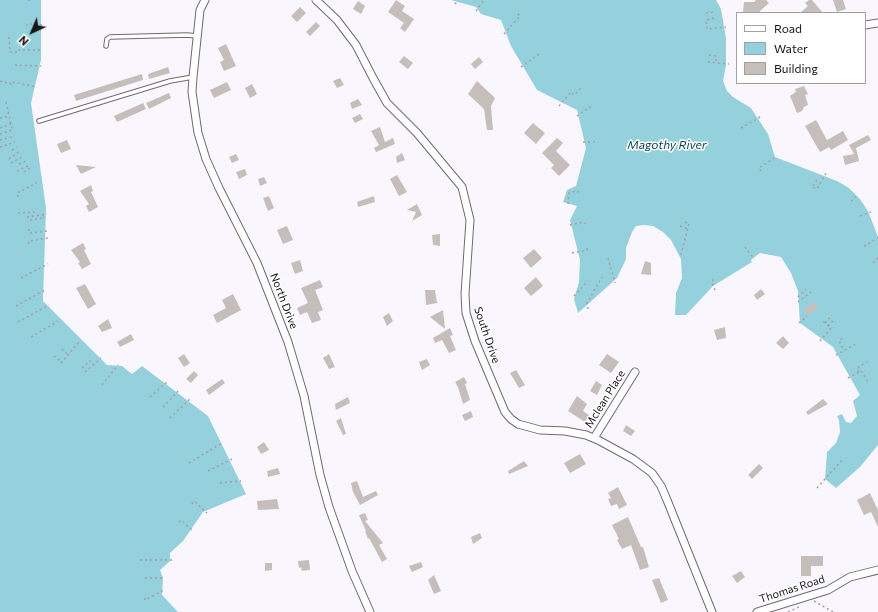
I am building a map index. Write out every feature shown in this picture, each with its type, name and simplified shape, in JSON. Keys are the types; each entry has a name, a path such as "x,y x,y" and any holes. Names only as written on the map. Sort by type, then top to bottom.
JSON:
{"street":[{"name":"North Drive","path":"205,0 200,10 193,76 192,92 196,122 206,159 257,263 288,342 304,396 319,471 329,507 352,571 370,612"},
{"name":"South Drive","path":"316,0 337,20 356,45 387,103 417,133 462,187 470,220 465,294 466,313 475,341 505,412 518,424 540,430 565,431 594,438 633,459 652,473 667,500 712,612"},
{"path":"866,25 878,23"},
{"name":"Mclean Place","path":"594,438 635,372"},
{"name":"Thomas Road","path":"757,612 828,590 850,577 878,570"}],"lane":[{"path":"106,46 107,39 110,37 197,36"},
{"path":"39,121 170,81 193,76"}],"path":[{"path":"455,4 458,0"},
{"path":"476,11 484,0"},
{"path":"706,13 713,12"},
{"path":"504,34 520,16 518,14"},
{"path":"714,18 706,20 708,29 726,27"},
{"path":"27,26 27,24 43,24"},
{"path":"9,37 10,52 20,52 19,50 41,50"},
{"path":"521,67 539,54"},
{"path":"708,55 716,56 716,63"},
{"path":"708,62 729,64"},
{"path":"14,65 41,66"},
{"path":"0,81 12,84 12,82 37,86"},
{"path":"559,106 571,92 574,95 582,87"},
{"path":"0,134 12,129 6,102"},
{"path":"577,116 590,107"},
{"path":"0,118 9,116"},
{"path":"742,128 760,117"},
{"path":"0,128 11,124"},
{"path":"0,140 12,137"},
{"path":"0,147 15,142"},
{"path":"583,142 597,142"},
{"path":"12,150 17,148"},
{"path":"9,158 19,152"},
{"path":"761,171 759,168 777,156"},
{"path":"12,163 22,157"},
{"path":"19,164 26,161"},
{"path":"17,171 29,167 24,172"},
{"path":"816,180 812,187 817,189 826,173"},
{"path":"18,197 17,193 37,183"},
{"path":"568,204 570,193 576,191 579,192"},
{"path":"851,201 858,195"},
{"path":"18,213 34,212 34,216"},
{"path":"860,216 871,212"},
{"path":"27,217 47,214"},
{"path":"30,220 44,218 43,215"},
{"path":"570,225 584,222 585,224"},
{"path":"681,255 689,223 685,222"},
{"path":"680,226 688,229"},
{"path":"29,229 29,233 48,231"},
{"path":"30,244 29,241 48,238"},
{"path":"864,246 878,238"},
{"path":"745,247 754,259"},
{"path":"572,254 587,250 587,248"},
{"path":"608,258 615,283"},
{"path":"873,263 878,258"},
{"path":"21,278 48,264"},
{"path":"588,309 587,303 602,277"},
{"path":"713,279 712,284 715,290"},
{"path":"574,296 588,281"},
{"path":"798,297 806,289"},
{"path":"16,306 45,290"},
{"path":"798,302 811,292"},
{"path":"18,322 49,305"},
{"path":"825,323 832,315"},
{"path":"799,323 807,316"},
{"path":"828,326 835,319"},
{"path":"820,341 831,328 821,320"},
{"path":"31,337 58,321"},
{"path":"842,338 839,341 844,350"},
{"path":"54,356 62,362 79,342"},
{"path":"836,355 856,344"},
{"path":"62,349 68,354"},
{"path":"85,372 101,358"},
{"path":"82,368 90,360 94,364"},
{"path":"859,372 859,367 867,362"},
{"path":"102,385 118,365"},
{"path":"859,372 861,371 868,382"},
{"path":"848,378 859,372"},
{"path":"150,397 166,382"},
{"path":"163,407 179,390"},
{"path":"170,418 190,399"},
{"path":"189,462 222,443"},
{"path":"208,471 232,459"},
{"path":"817,488 843,459"},
{"path":"220,483 241,481"},
{"path":"192,504 194,502 207,513"},
{"path":"179,522 181,520 193,531"},
{"path":"140,560 172,560"},
{"path":"146,577 165,578"},
{"path":"145,598 145,600 164,590"},
{"path":"813,601 833,612"},
{"path":"788,612 807,604"}],"water":[{"path":"0,0 41,0 41,60 31,103 46,208 43,301 107,365 122,366 132,374 142,366 208,416 246,494 203,512 183,541 170,553 170,561 160,570 163,578 162,595 178,612 0,612"},
{"name":"Magothy River","path":"451,0 716,0 721,9 726,38 726,65 723,81 727,91 733,97 751,108 768,134 775,157 837,181 849,188 860,199 868,211 878,237 878,445 860,467 836,488 825,479 827,452 836,443 840,432 839,420 837,416 842,414 846,422 851,423 857,416 853,401 860,395 833,347 800,323 798,291 791,273 781,257 760,253 751,260 752,262 713,286 686,315 675,315 676,293 682,278 681,259 671,240 663,232 653,226 636,226 626,248 626,259 617,278 578,313 574,299 579,282 580,260 570,220 577,206 563,202 567,190 576,186 586,148 577,110 537,90 511,46 501,20 481,14 476,7"}],"building":[{"path":"396,0 405,6 402,11 414,19 405,32 400,28 404,23 388,12"},
{"path":"756,0 766,0 769,3 760,12 743,12 744,2 754,2"},
{"path":"812,0 822,12 801,12 808,6 805,3"},
{"path":"833,0 843,0 846,9 837,12"},
{"path":"358,1 365,6 361,14 353,9"},
{"path":"300,7 306,13 297,22 291,16"},
{"path":"316,22 320,26 310,36 306,32"},
{"path":"226,44 236,66 224,71 220,62 224,60 218,48"},
{"path":"404,56 413,63 408,69 399,62"},
{"path":"479,57 483,62 475,69 471,64"},
{"path":"168,67 170,73 149,79 148,74"},
{"path":"142,74 143,80 76,101 74,95"},
{"path":"340,78 344,85 337,88 333,81"},
{"path":"477,81 495,98 491,106 493,130 487,130 484,109 468,94"},
{"path":"227,82 231,90 214,98 210,90"},
{"path":"252,84 257,94 250,98 245,88"},
{"path":"804,86 808,94 805,95 808,105 804,107 802,111 797,113 790,96 796,92 795,89"},
{"path":"169,93 171,98 149,109 146,103"},
{"path":"358,99 362,105 352,109 350,103"},
{"path":"143,103 146,109 117,122 114,116"},
{"path":"360,114 363,119 355,123 352,118"},
{"path":"816,120 827,140 843,131 848,140 831,150 829,147 820,152 805,126"},
{"path":"533,123 545,133 536,144 524,133"},
{"path":"380,127 385,142 393,138 395,144 376,152 374,148 379,145 371,131"},
{"path":"868,135 871,140 856,148 859,161 845,165 843,156 854,154 849,145"},
{"path":"557,138 563,143 556,151 570,165 559,176 551,168 554,165 542,153"},
{"path":"67,140 71,149 61,153 57,144"},
{"path":"402,153 405,160 397,163 396,157"},
{"path":"236,154 239,160 232,163 229,157"},
{"path":"76,165 96,167 81,174"},
{"path":"245,169 247,175 239,179 236,172"},
{"path":"397,175 407,192 399,196 390,179"},
{"path":"264,177 267,183 260,186 258,179"},
{"path":"91,185 93,191 91,192 98,207 89,212 86,206 89,204 80,191"},
{"path":"269,196 274,208 268,211 263,198"},
{"path":"374,196 375,202 358,207 357,202"},
{"path":"417,204 422,215 412,221 416,212 407,210"},
{"path":"287,226 293,240 283,244 277,230"},
{"path":"440,234 440,246 433,245 432,235"},
{"path":"83,243 86,249 84,250 91,264 82,269 78,263 80,262 71,250"},
{"path":"534,249 542,258 531,268 523,258"},
{"path":"300,260 303,271 295,274 291,263"},
{"path":"645,261 651,263 651,275 641,274"},
{"path":"536,277 543,286 531,296 524,288"},
{"path":"320,280 323,287 315,290 323,310 318,312 321,320 312,323 307,312 300,315 297,308 308,303 301,288"},
{"path":"85,284 96,304 88,309 76,288"},
{"path":"761,289 765,294 757,300 754,295"},
{"path":"425,290 435,290 437,303 426,305"},
{"path":"233,294 241,310 217,323 213,315 226,308 222,300"},
{"path":"815,302 818,308 807,315 804,309"},
{"path":"443,310 445,329 430,317"},
{"path":"389,313 393,321 387,326 383,317"},
{"path":"108,319 112,328 102,332 98,326"},
{"path":"725,327 726,338 717,340 714,330"},
{"path":"450,328 453,335 450,336 456,350 449,353 442,340 435,343 433,338"},
{"path":"131,334 134,340 120,347 117,342"},
{"path":"783,336 789,343 783,349 776,343"},
{"path":"184,354 190,363 184,367 178,358"},
{"path":"329,354 335,367 329,369 323,358"},
{"path":"607,354 619,362 611,373 599,365"},
{"path":"427,359 430,365 422,370 419,362"},
{"path":"516,370 525,385 519,388 510,373"},
{"path":"194,371 198,375 191,383 186,379"},
{"path":"464,377 467,383 465,384 470,400 463,404 455,382"},
{"path":"222,379 225,383 209,395 206,390"},
{"path":"596,381 602,385 597,395 590,391"},
{"path":"577,396 587,404 583,411 589,415 585,422 568,411"},
{"path":"348,397 350,403 336,410 335,404"},
{"path":"823,399 828,404 808,415 806,412"},
{"path":"471,411 473,417 465,421 462,415"},
{"path":"341,418 346,434 343,435 336,421"},
{"path":"626,425 635,431 631,436 623,431"},
{"path":"264,442 269,450 261,454 257,447"},
{"path":"580,454 586,464 570,473 564,463"},
{"path":"524,461 528,466 509,474 508,471"},
{"path":"759,464 763,468 752,479 748,475"},
{"path":"278,468 280,474 268,477 267,471"},
{"path":"357,481 363,497 376,491 378,495 360,505 353,492 351,483"},
{"path":"618,487 627,505 619,509 617,504 611,506 608,499 611,498 608,493"},
{"path":"870,493 878,510 878,527 871,512 864,515 857,500"},
{"path":"277,499 279,509 258,510 257,501"},
{"path":"365,513 368,520 365,521 383,543 379,545 387,559 382,562 369,538 368,539 359,515"},
{"path":"628,517 641,547 643,547 649,567 640,570 631,545 622,549 612,525"},
{"path":"480,533 482,538 473,544 471,537"},
{"path":"801,556 823,556 823,566 811,566 811,576 801,576"},
{"path":"309,560 310,570 302,571 301,567 299,568 298,561"},
{"path":"421,562 423,567 412,572 409,566"},
{"path":"265,563 272,563 272,570 265,571"},
{"path":"741,571 745,577 737,583 732,576"},
{"path":"434,575 441,591 434,594 428,580"},
{"path":"659,578 668,600 661,603 652,580"}]}
